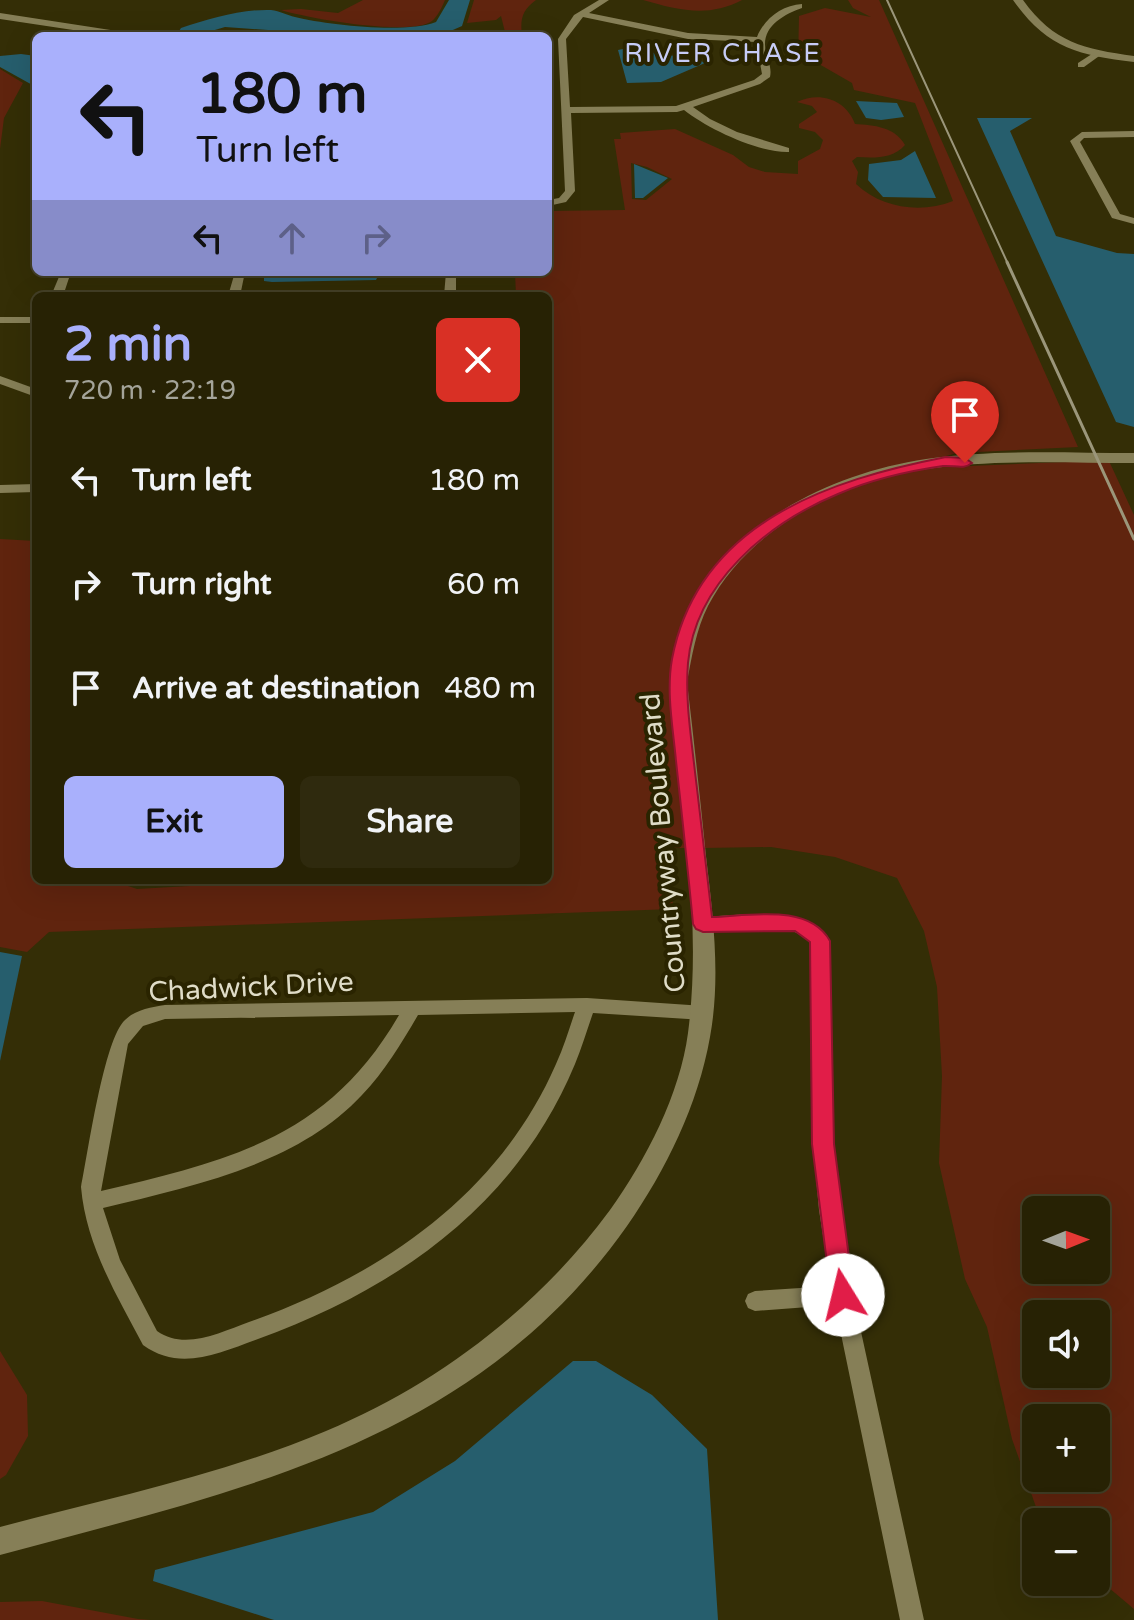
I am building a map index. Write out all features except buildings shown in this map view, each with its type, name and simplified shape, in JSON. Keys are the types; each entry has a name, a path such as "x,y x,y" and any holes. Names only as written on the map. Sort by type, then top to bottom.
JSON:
{"street":[{"path":"552,202 562,200 570,191 562,39 581,14 605,0"},
{"path":"1018,0 1031,20 1050,38 1098,54 1134,59"},
{"path":"767,75 761,40 776,16 799,6"},
{"path":"581,14 688,36 761,40"},
{"path":"0,16 104,32"},
{"path":"1081,65 1098,54"},
{"path":"566,110 661,111 687,107 767,75 781,79"},
{"path":"687,107 695,115 768,146 786,150"},
{"path":"1134,134 1082,135 1075,141 1116,216 1134,221"},
{"path":"0,320 32,320"},
{"path":"0,380 32,392"},
{"name":"Countryway Boulevard","path":"946,462 959,456 1002,453 1134,449"},
{"name":"Countryway Boulevard","path":"0,1541 291,1458 380,1420 494,1349 556,1294 611,1232 652,1168 686,1092 704,1013 703,924 678,682 684,640 699,603 735,554 784,515 856,482 905,469 946,462 1134,458"},
{"path":"0,489 32,488"},
{"path":"703,924 798,924 816,934 820,941 823,1144 843,1295 912,1620"},
{"name":"Chadwick Drive","path":"587,1005 566,1069 520,1148 472,1203 393,1265 335,1298 278,1324 198,1348 171,1351 150,1338 97,1232 91,1202 91,1187 119,1044 128,1025 137,1018 165,1012 587,1005 704,1013"},
{"path":"91,1202 239,1163 295,1136 331,1111 366,1079 401,1032 413,1007"},
{"path":"755,1301 843,1295"}],"shaded area":[{"path":"363,0 445,0 432,21 403,27 334,21 281,10 338,13"},
{"path":"474,0 536,0 523,15 522,32 505,32 501,16 496,20 467,23"},
{"path":"643,0 742,0 705,11"},
{"path":"848,0 879,0 1078,447 957,453 829,488 779,513 729,552 692,602 677,639 673,661 672,708 687,848 670,848 673,909 49,932 27,952 0,947 0,539 32,541 32,884 122,884 137,889 226,884 552,884 552,292 516,292 515,276 552,276 552,211 625,210 614,139 621,139 620,133 675,129 733,155 749,167 765,172 798,174 798,161 820,149 823,140 815,132 799,128 799,124 817,112 812,106 797,102 814,97 838,103 851,115 855,124 890,131 905,145 889,155 857,157 852,161 858,172 856,184 866,192 889,203 915,208 953,201 915,103 854,90 852,83 812,60 798,64 799,16 825,8 871,17 853,8","holes":["631,163 672,179 646,200 632,199"]},
{"path":"0,69 23,83 4,118 0,149"},
{"path":"1109,461 1134,515 1134,1609 1110,1589 1110,1508 1037,1508 1031,1492 1110,1492 1110,1404 1022,1404 1022,1467 1012,1439 987,1327 965,1279 939,1163 942,1076 937,987 924,931 897,878 835,857 771,847 703,848 689,753 685,702 687,660 700,617 721,581 749,549 783,523 820,501 861,485 948,465"},
{"path":"0,1351 27,1395 28,1436 6,1475 0,1479"},
{"path":"42,1601 151,1620 0,1620 0,1602"}],"water":[{"path":"449,0 470,0 462,26 448,32 283,32 225,27 208,32 178,32 181,28 203,21 260,10 309,20 386,28 436,22"},
{"path":"628,48 705,63 661,82 627,83 618,50"},
{"path":"32,55 32,85 0,67 0,56"},
{"path":"856,101 897,103 904,117 866,118"},
{"path":"977,118 1032,118 1010,131 1056,236 1117,253 1134,254 1134,427 1116,422"},
{"path":"915,151 936,198 883,197 868,180 869,164 901,160"},
{"path":"634,164 668,178 643,198 635,198"},
{"path":"264,276 378,276 376,280 264,281"},
{"path":"0,952 22,956 0,1061"},
{"path":"573,1361 596,1361 652,1395 707,1449 718,1620 274,1620 153,1581 155,1570 373,1512 455,1461"}],"railway":[{"path":"887,0 1008,264"},
{"path":"1007,262 1134,539"}],"district":[{"name":"RIVER CHASE","path":"723,53"}],"route":[{"path":"843,1295 829,1210 823,1144 820,941 808,928 786,922 703,924 679,708 680,661 690,622 708,587 735,554 784,515 833,490 883,474 916,466 965,463"}]}
